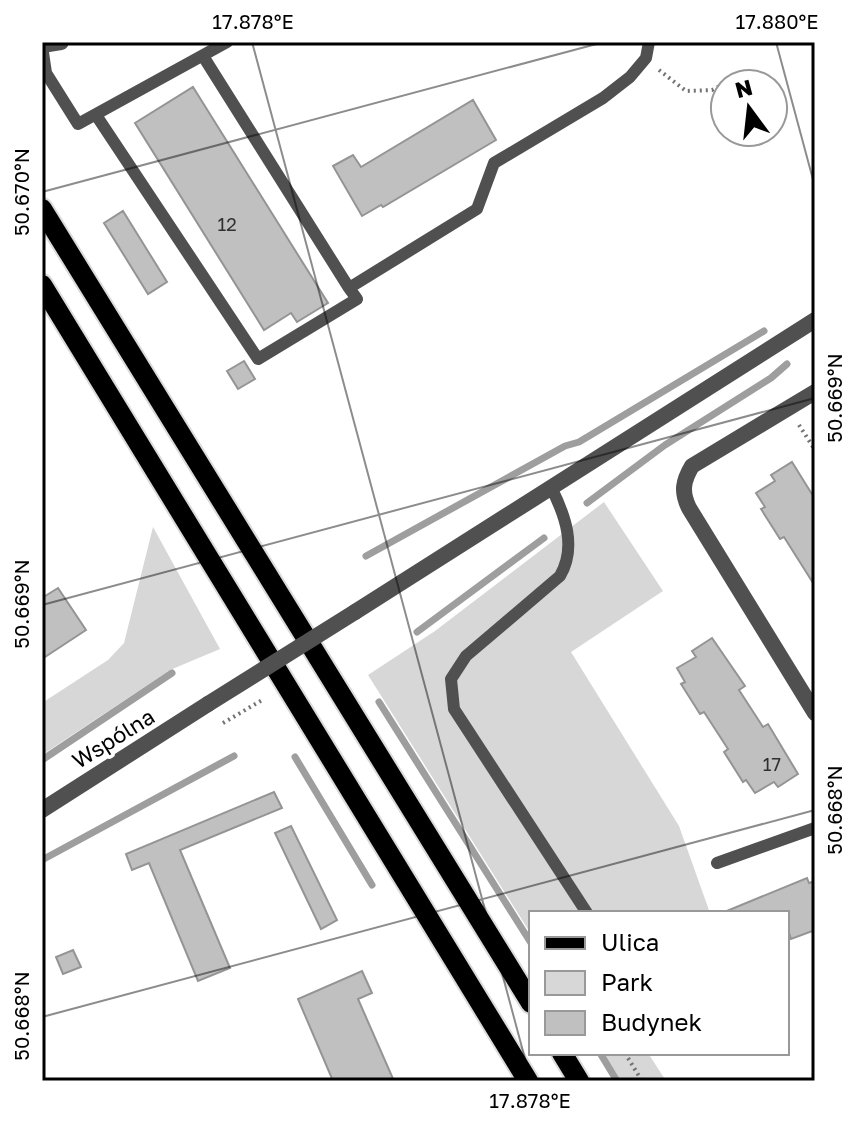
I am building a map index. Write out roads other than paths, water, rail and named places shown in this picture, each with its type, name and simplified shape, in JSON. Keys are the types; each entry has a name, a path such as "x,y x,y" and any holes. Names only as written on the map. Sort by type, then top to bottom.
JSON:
{"main road":[{"path":"42,209 529,1000"},
{"path":"42,285 528,1081"},
{"path":"563,1055 579,1081"}],"street":[{"path":"42,46 61,42"},
{"name":"Wspólna","path":"42,810 815,320"},
{"path":"815,392 692,466 685,477 683,489 689,508 815,713"}],"lane":[{"path":"42,46 46,73 78,124 227,42"},
{"path":"349,288 477,209 494,163 603,98 630,77 646,58 649,42"},
{"path":"96,115 258,359 357,299 203,56"},
{"path":"551,487 562,508 569,561 560,576 466,656 451,679 454,709 586,911"},
{"path":"717,863 815,828"}],"waterway":[{"path":"366,556 565,446 579,442 764,331"},
{"path":"587,503 665,445 771,378 787,364"},
{"path":"417,632 544,538"},
{"path":"42,760 172,673"},
{"path":"379,702 529,940"},
{"path":"42,860 234,756"},
{"path":"295,757 372,885"},
{"path":"601,1055 617,1081"}]}
